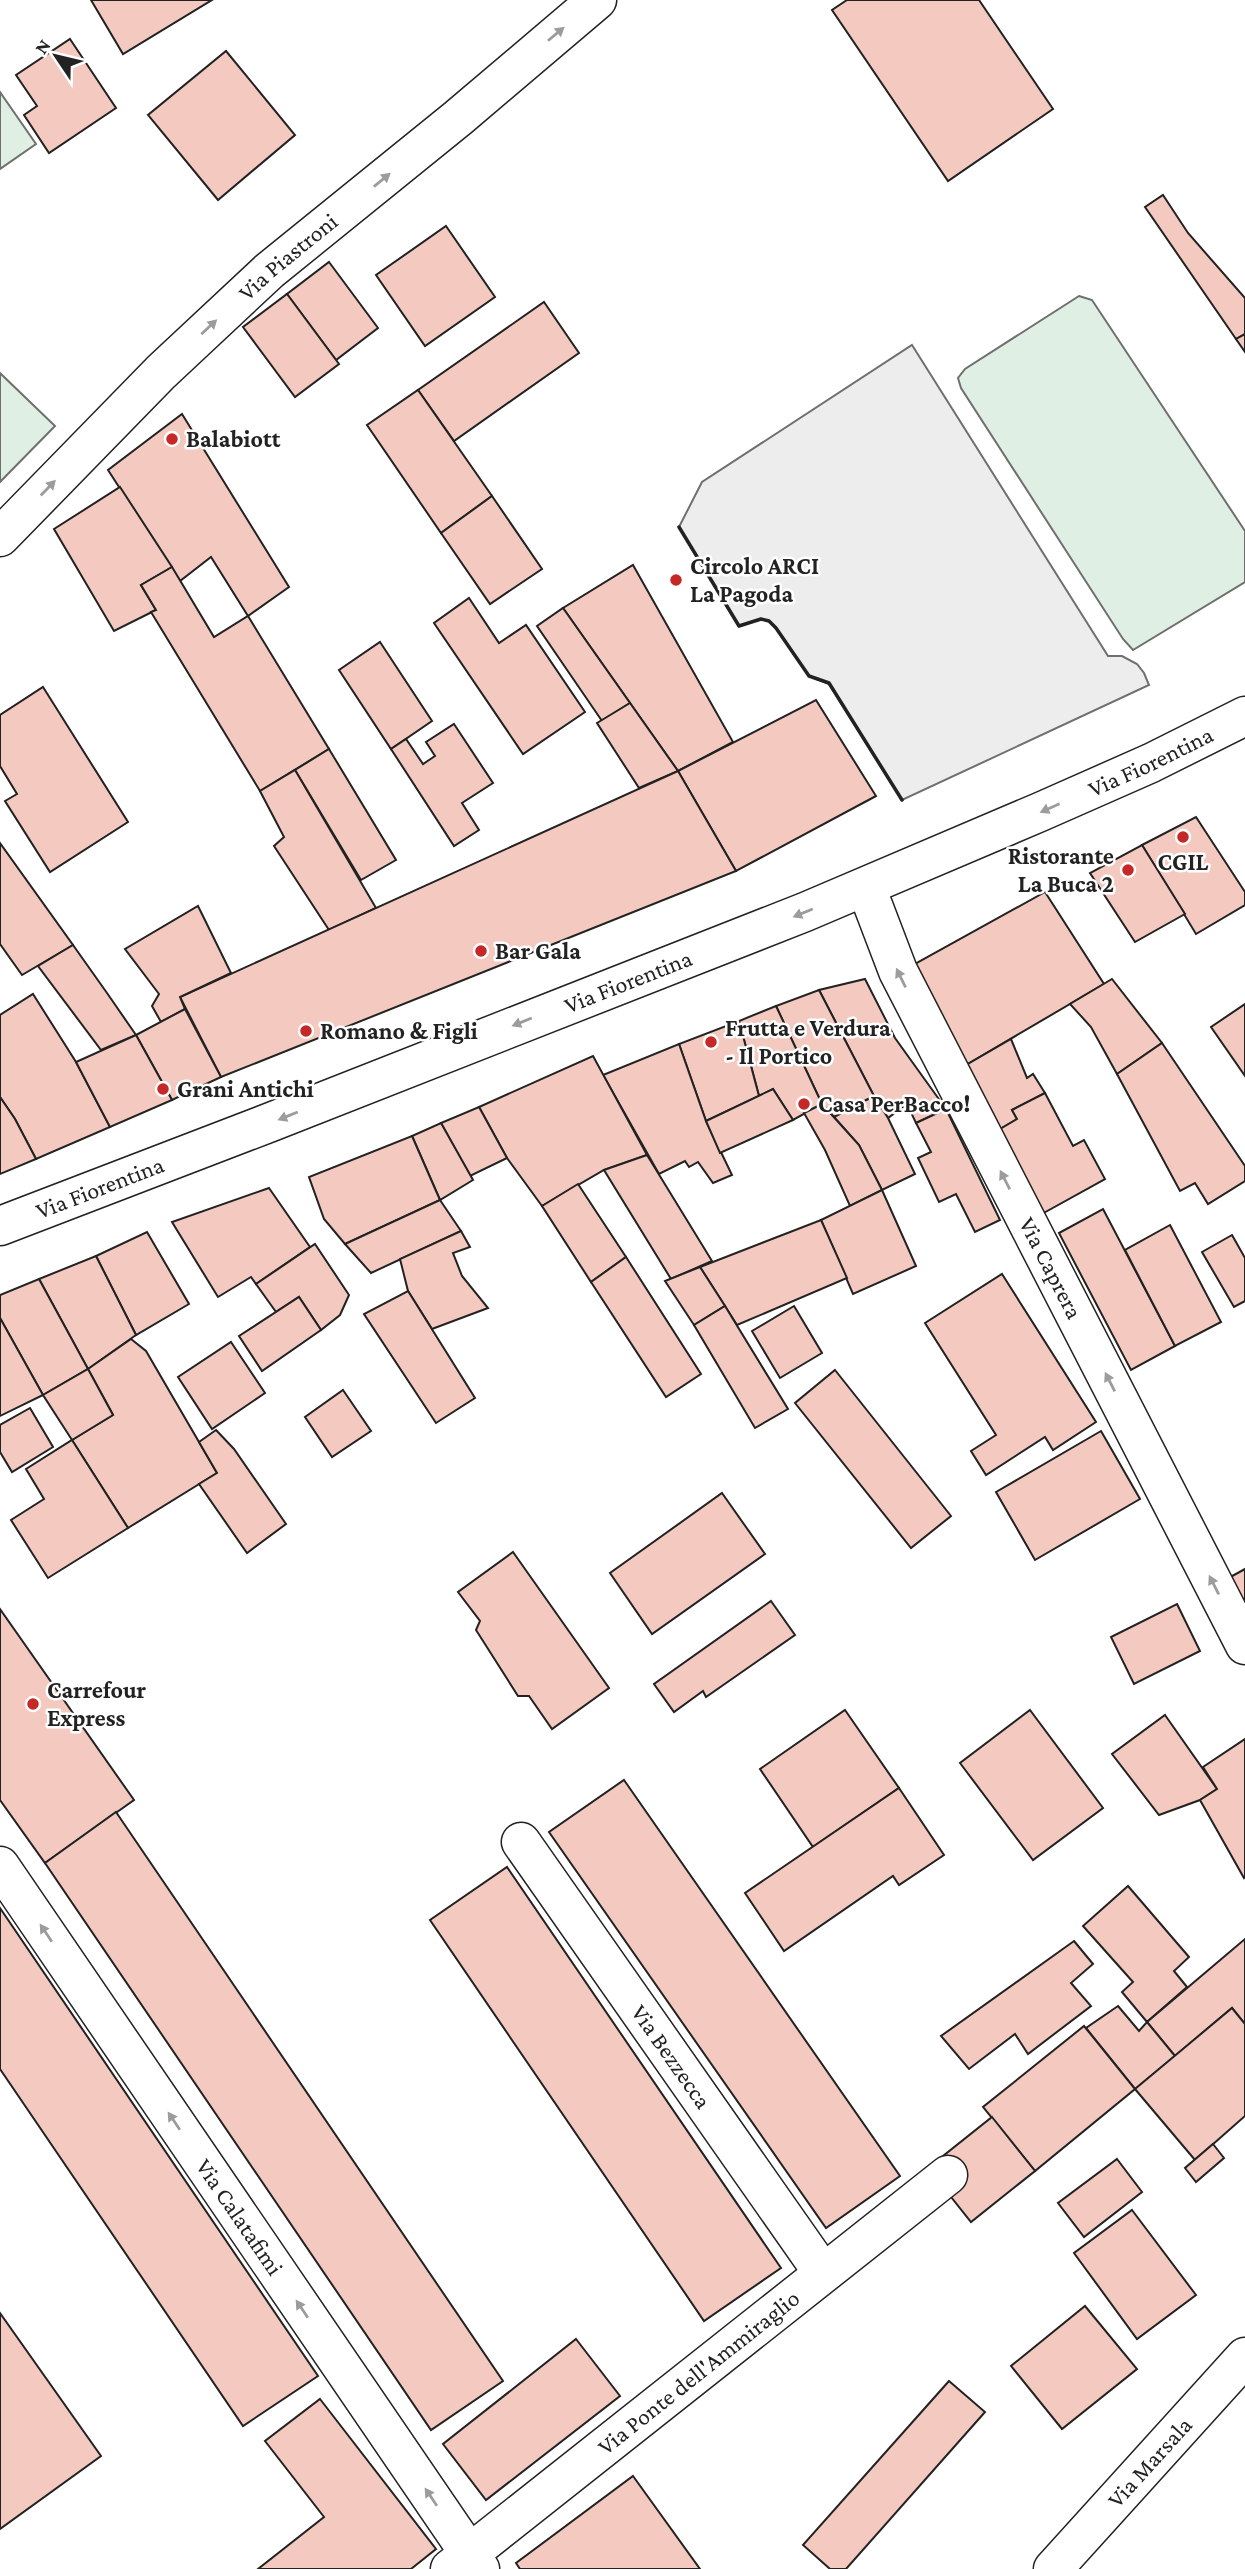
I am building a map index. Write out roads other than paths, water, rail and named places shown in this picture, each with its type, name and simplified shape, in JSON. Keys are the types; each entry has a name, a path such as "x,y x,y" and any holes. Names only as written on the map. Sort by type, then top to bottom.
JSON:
{"street":[{"name":"Via Piastroni","path":"0,537 161,372 269,271 458,118 597,0"},
{"name":"Via Fiorentina","path":"0,1226 866,887 1152,763 1245,716"},
{"name":"Via Caprera","path":"866,887 898,971 1245,1645"},
{"name":"Via Bezzecca","path":"521,1842 823,2273"},
{"name":"Via Calatafimi","path":"0,1866 466,2564"},
{"name":"Via Ponte dell'Ammiraglio","path":"466,2564 823,2273 948,2175"},
{"name":"Via Marsala","path":"1053,2569 1245,2357"}],"place":[{"name":"Balabiott","path":"172,439"},
{"name":"Circolo ARCI La Pagoda","path":"676,580"},
{"name":"CGIL","path":"1183,837"},
{"name":"Ristorante La Buca 2","path":"1128,870"},
{"name":"Bar Gala","path":"481,951"},
{"name":"Romano & Figli","path":"306,1031"},
{"name":"Frutta e Verdura - Il Portico","path":"711,1042"},
{"name":"Grani Antichi","path":"163,1089"},
{"name":"Casa PerBacco!","path":"804,1104"},
{"name":"Carrefour Express","path":"33,1704"}]}
